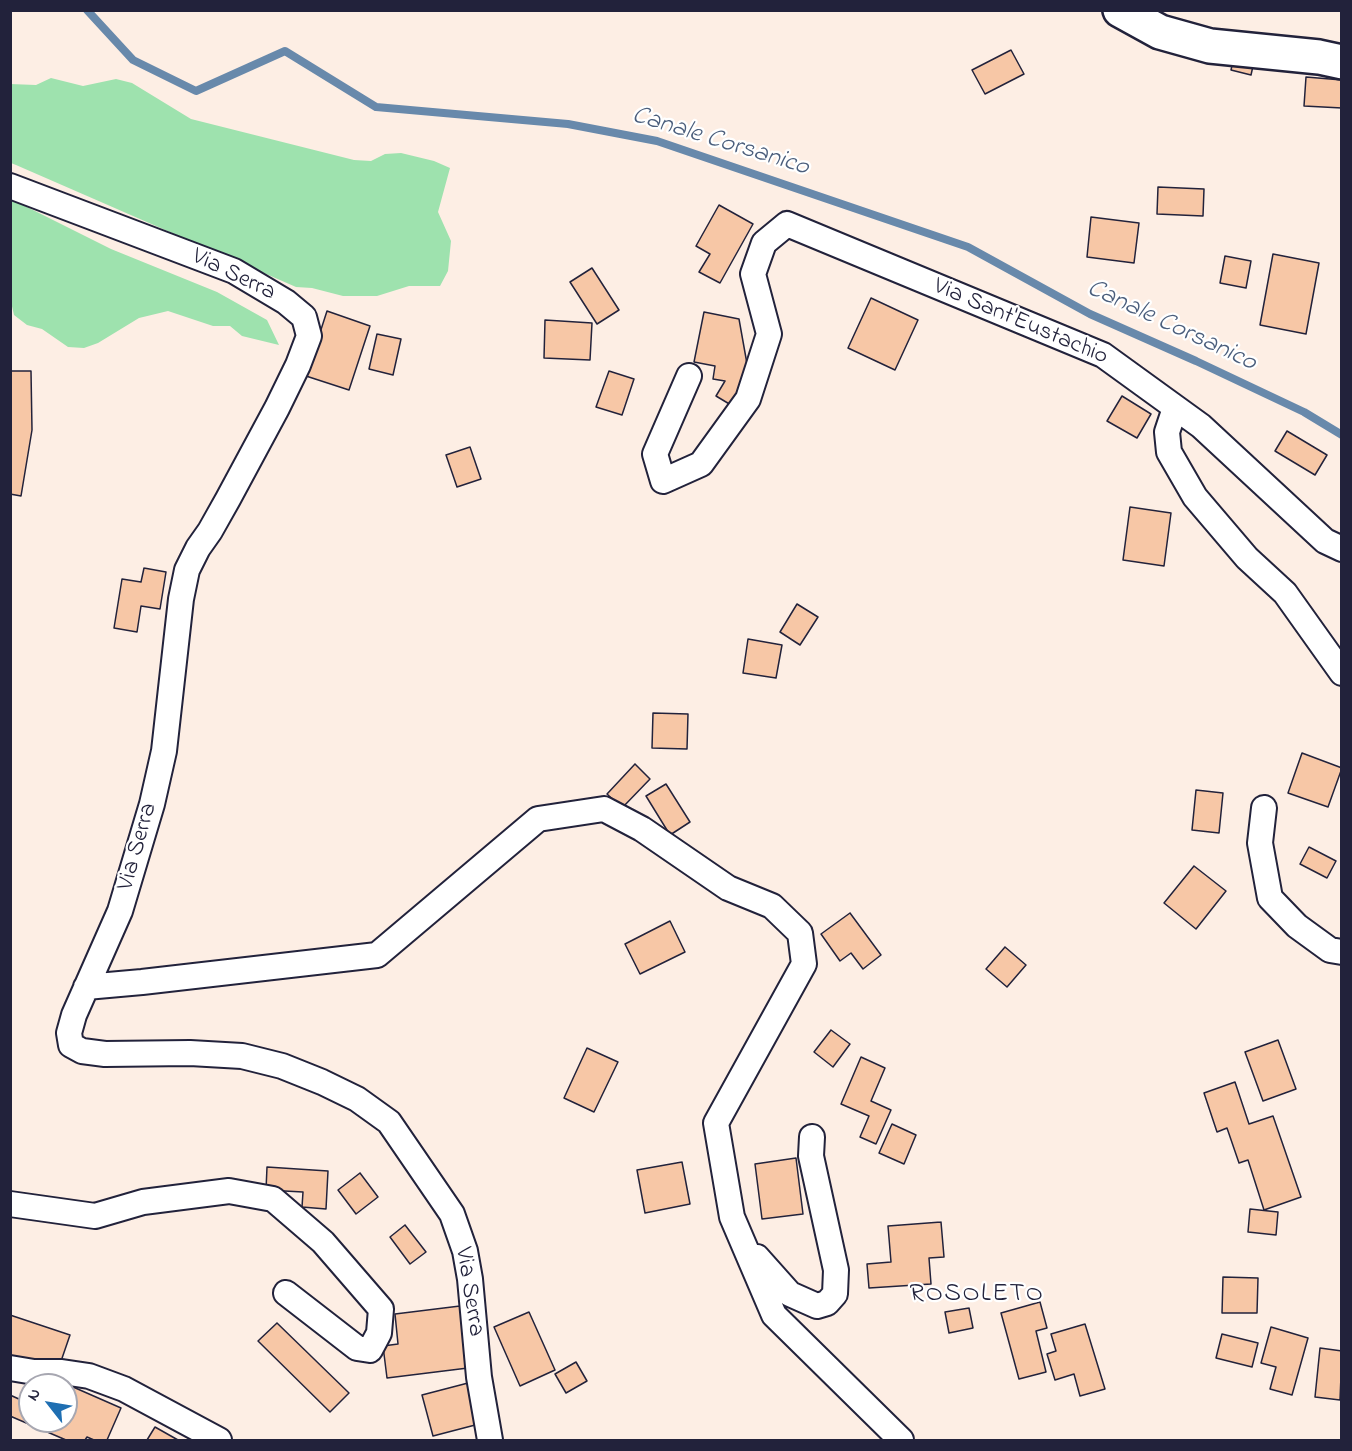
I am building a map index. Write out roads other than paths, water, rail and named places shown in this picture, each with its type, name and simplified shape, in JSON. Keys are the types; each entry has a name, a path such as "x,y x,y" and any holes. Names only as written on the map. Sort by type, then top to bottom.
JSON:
{"street":[{"path":"1120,10 1160,32 1210,46 1319,57 1341,62"},
{"name":"Via Serra","path":"10,186 234,271 286,302 304,317 309,336 277,408 187,570 181,599 164,751 152,804 120,911 86,987 69,1033 71,1045 82,1051 105,1054 190,1053 242,1056 282,1066 322,1082 357,1100 389,1122 452,1214 465,1251 470,1279 479,1377 490,1440"},
{"name":"Via Sant'Eustachio","path":"688,376 655,454 663,481 701,464 748,399 769,334 753,274 764,243 787,224 1103,355 1201,426 1325,542 1341,549"},
{"path":"1175,408 1167,432 1169,452 1196,497 1247,558 1285,593 1341,673"},
{"path":"86,987 377,955 538,819 604,808 642,829 728,888 772,906 800,933 804,964 716,1123 732,1217 774,1315 902,1440"},
{"path":"1264,808 1260,843 1270,898 1297,926 1330,950 1341,952"},
{"path":"743,1242 790,1294 817,1306 827,1303 835,1294 836,1270 811,1156 812,1137"},
{"path":"10,1204 94,1216 143,1202 229,1191 273,1199 323,1242 381,1309 379,1333 370,1350 357,1348 286,1293"},
{"path":"10,1368 88,1376 124,1389 219,1440"}],"waterway":[{"name":"Canale Corsanico","path":"87,10 133,60 196,91 285,51 376,107 568,124 657,141 968,247 1090,314 1304,412 1342,435"}],"district":[{"name":"ROSOLETO","path":"977,1296"}]}
